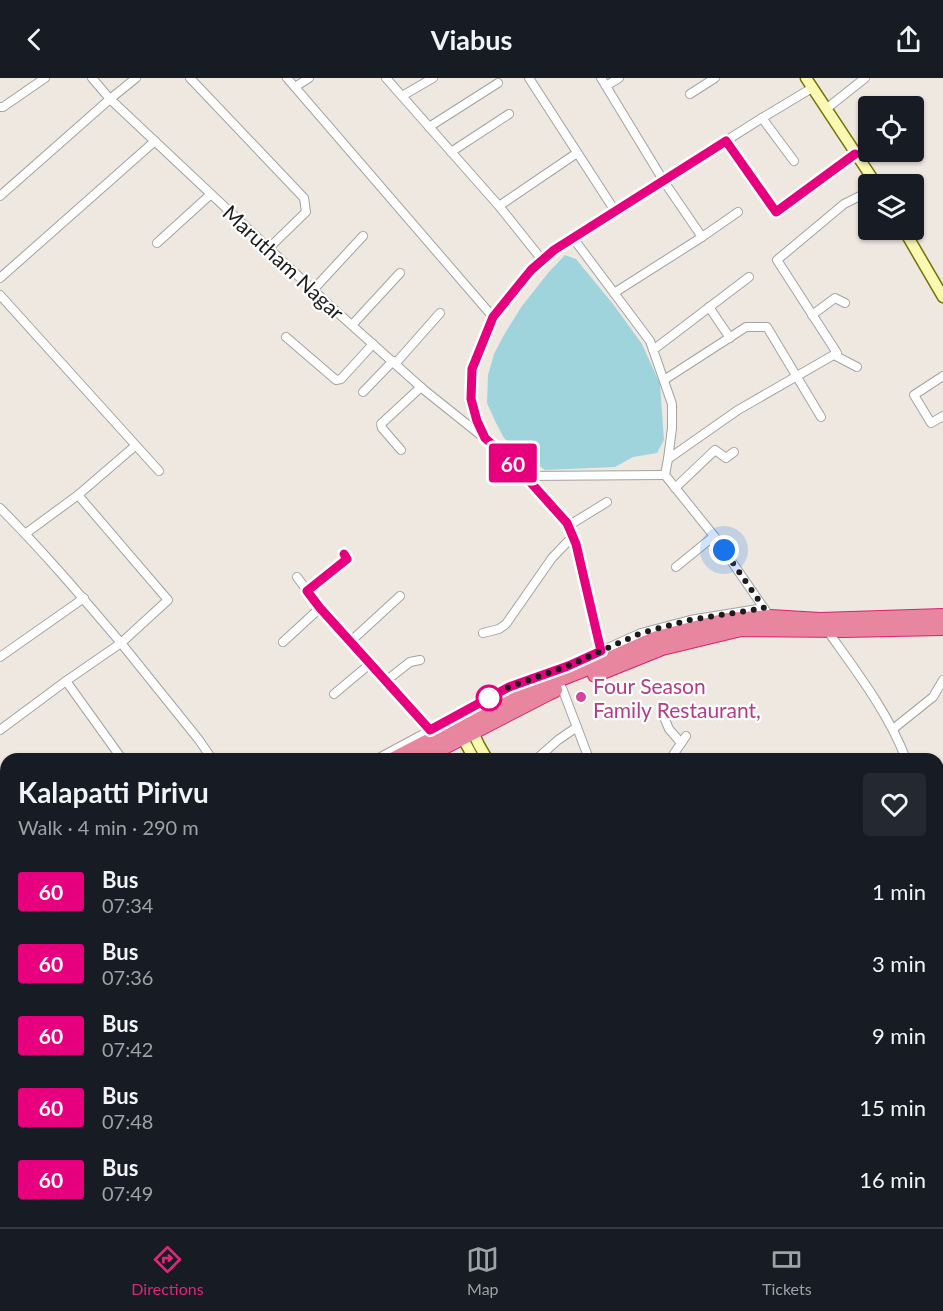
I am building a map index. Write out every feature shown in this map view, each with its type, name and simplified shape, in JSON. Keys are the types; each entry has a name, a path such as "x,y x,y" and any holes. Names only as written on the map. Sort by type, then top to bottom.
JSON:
{"highway":[{"path":"430,753 507,700 602,656 657,638 728,620 767,613 820,620 943,616"},
{"path":"409,753 545,694 662,648 741,629 943,628"}],"main road":[{"path":"809,83 869,174"},
{"path":"910,240 943,297"},
{"path":"462,731 471,753"},
{"path":"462,731 482,753"}],"street":[{"path":"0,107 45,78"},
{"name":"Marutham Nagar","path":"92,78 110,99 313,290 421,387 485,438 525,476 568,526 573,536 602,656"},
{"path":"0,196 136,78"},
{"path":"190,78 304,198 306,212 269,248"},
{"path":"287,78 493,317"},
{"path":"295,87 309,78"},
{"path":"386,78 499,206 543,261"},
{"path":"402,96 433,78"},
{"path":"529,78 615,211"},
{"path":"601,78 663,180 702,237"},
{"path":"606,86 619,78"},
{"path":"690,94 714,78"},
{"path":"826,109 865,78"},
{"path":"485,438 471,399 472,369 493,317 531,270 554,250 762,118 809,83"},
{"path":"429,127 498,84"},
{"path":"451,152 509,114"},
{"path":"762,118 794,161"},
{"path":"0,278 155,141"},
{"path":"726,141 776,212 855,154"},
{"path":"499,206 577,153"},
{"path":"157,243 211,194"},
{"path":"668,459 738,410 837,353 777,260 844,204 858,197"},
{"path":"614,293 738,212"},
{"path":"313,290 363,236"},
{"path":"573,238 650,341 672,404 672,428 665,475 714,536 767,613"},
{"path":"352,325 400,273"},
{"path":"653,350 749,277"},
{"path":"0,295 159,471"},
{"path":"812,315 835,298 845,303"},
{"path":"710,307 730,338"},
{"path":"363,392 394,363 440,313"},
{"path":"664,380 746,327 767,327 820,417"},
{"path":"286,337 336,380 341,379 373,344"},
{"path":"834,355 858,367"},
{"path":"943,376 914,395 931,423 943,416"},
{"path":"401,450 381,424 421,387"},
{"path":"25,534 78,495 135,446"},
{"path":"675,488 715,450 726,458 734,452"},
{"path":"525,476 665,475"},
{"path":"0,730 121,643 168,600 78,495"},
{"path":"568,526 607,502"},
{"path":"0,508 84,598 208,753"},
{"path":"483,633 499,629 506,624 552,558 573,536"},
{"path":"676,567 714,536"},
{"path":"307,591 347,559 344,554"},
{"path":"297,577 320,608 430,730"},
{"path":"351,641 400,596"},
{"path":"0,657 84,598"},
{"path":"283,642 320,608"},
{"path":"827,630 865,683 893,729 903,753"},
{"path":"388,753 509,687 602,656"},
{"path":"387,680 410,662 420,660"},
{"path":"334,694 371,663"},
{"path":"893,729 933,697 943,680"},
{"path":"66,681 118,753"},
{"path":"562,688 587,753"},
{"path":"663,715 669,729 683,740 674,753"},
{"path":"543,753 576,727"},
{"path":"442,753 462,731"}],"water":[{"path":"565,255 576,259 642,344 660,384 664,440 657,453 633,457 615,467 545,470 504,438 496,423 487,403 488,375 494,354 522,306"}],"bus line":[{"name":"60","path":"344,554 347,559 307,591 430,730 509,687 568,666 601,651 576,544 567,523 515,465 485,438 477,421 471,399 472,369 493,317 531,270 554,250 726,141 776,212 855,154"}],"place":[{"name":"Four Season Family Restaurant,","path":"581,697"}],"route":[{"path":"489,698 509,687 568,666 641,633 690,620 764,608 724,550"}]}
